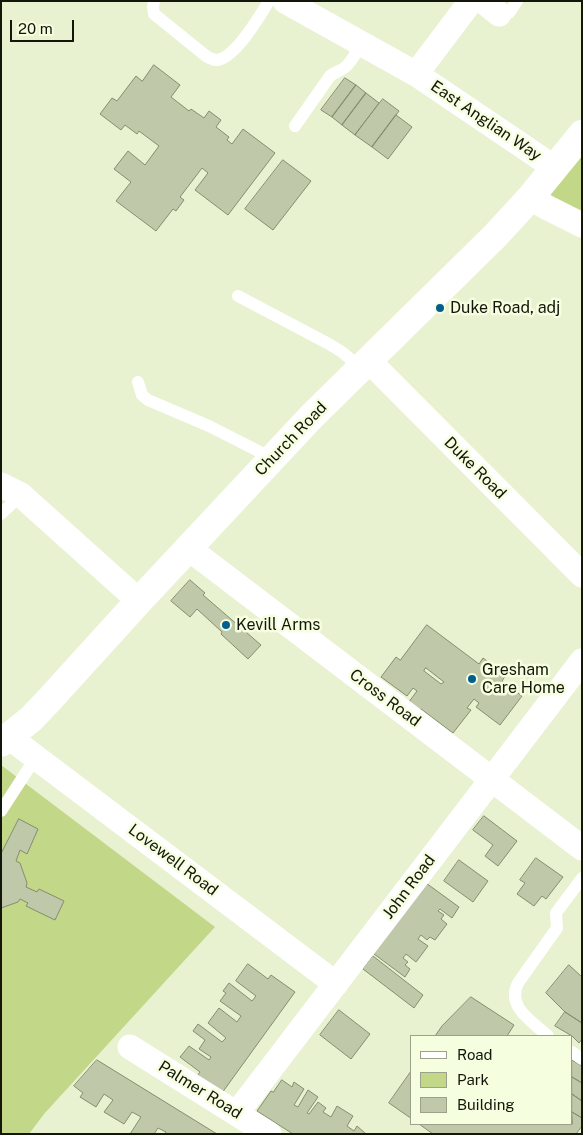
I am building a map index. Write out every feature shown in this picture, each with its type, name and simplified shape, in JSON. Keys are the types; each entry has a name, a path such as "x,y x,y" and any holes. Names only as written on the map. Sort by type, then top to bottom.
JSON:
{"main road":[{"name":"Church Road","path":"6,741 50,700 272,458 530,198 582,134"}],"street":[{"name":"East Anglian Way","path":"285,1 416,74 555,168"},
{"name":"East Anglian Way","path":"416,74 471,1"},
{"path":"530,198 582,225"},
{"name":"Duke Road","path":"365,365 582,575"},
{"path":"11,490 139,601"},
{"name":"Cross Road","path":"188,548 582,848"},
{"name":"John Road","path":"237,1113 582,661"},
{"name":"Lovewell Road","path":"6,741 36,756 336,984"},
{"name":"Palmer Road","path":"130,1047 269,1134"}],"lane":[{"path":"154,1 154,14 206,56 216,60 224,58 249,34 269,1"},
{"path":"295,126 330,76 344,68 361,44"},
{"path":"238,296 365,365"},
{"path":"138,382 142,395 148,400 210,426 272,458"},
{"path":"1,514 11,490"},
{"path":"1,811 36,756"},
{"path":"547,1035 519,1008 515,1000 514,991 556,928 556,913 582,878"}],"green space":[{"path":"582,151 582,231 542,200"},
{"path":"1,765 215,927 44,1114 29,1134 1,1134"}],"building":[{"path":"154,65 180,85 171,97 189,111 191,109 204,118 209,111 221,120 216,127 229,137 227,140 232,144 243,129 275,153 228,215 195,190 208,173 202,168 180,197 184,200 176,211 173,209 156,231 116,201 131,182 114,169 128,151 145,165 159,146 139,131 137,134 125,125 121,130 100,114 112,98 117,101 136,76 142,81"},
{"path":"345,78 356,85 332,117 321,110"},
{"path":"356,85 366,93 342,125 332,117"},
{"path":"366,93 379,103 355,135 342,125"},
{"path":"383,99 399,111 372,147 355,135"},
{"path":"396,115 412,127 388,159 372,147"},
{"path":"283,160 311,181 273,230 245,209"},
{"name":"Kevill Arms","path":"190,580 205,593 203,595 261,645 248,659 197,609 190,617 171,601"},
{"name":"Gresham Care Home","path":"427,625 479,664 483,658 506,675 502,681 522,696 500,725 476,707 479,703 474,699 467,708 471,710 453,733 421,709 419,711 408,703 417,691 413,688 407,696 381,677 396,657 400,660","holes":["426,668 444,682 441,684 424,671"]},
{"path":"484,816 517,841 498,866 485,856 493,845 473,830"},
{"path":"19,819 38,829 27,854 20,850 16,861 20,863 27,883 26,887 37,892 39,889 64,901 55,920 26,906 28,903 20,899 18,902 1,908 1,854"},
{"path":"536,858 563,877 546,899 542,896 534,906 517,894 525,883 520,880"},
{"path":"459,860 488,881 473,902 444,881"},
{"path":"426,883 459,907 452,918 440,909 438,911 444,915 441,919 447,924 435,940 430,937 427,940 421,935 418,939 428,946 416,962 406,954 403,958 408,962 405,965 410,969 405,977 374,954"},
{"path":"373,956 423,995 414,1008 363,969"},
{"path":"248,964 268,979 271,975 295,992 222,1093 197,1076 200,1072 180,1057 189,1046 209,1060 211,1057 199,1049 205,1040 193,1031 198,1024 222,1042 226,1038 208,1023 219,1008 237,1022 241,1016 220,1001 226,993 223,991 229,983 252,1001 256,996 236,981"},
{"path":"569,965 582,977 582,1023 565,1012 546,993"},
{"path":"471,997 514,1025 508,1035 436,1035 442,1026"},
{"path":"339,1010 370,1034 351,1059 320,1035"},
{"path":"565,1012 582,1023 582,1039 579,1043 573,1035 555,1026"},
{"path":"97,1060 217,1134 165,1134 166,1132 158,1128 154,1134 130,1134 141,1117 132,1112 124,1124 104,1112 113,1100 104,1094 96,1107 80,1097 83,1093 74,1086"},
{"path":"573,1061 582,1066 582,1083 573,1078"},
{"path":"410,1073 410,1118 389,1103"},
{"path":"573,1078 582,1083 582,1101 573,1095"},
{"path":"282,1080 292,1087 294,1082 304,1089 294,1105 298,1107 308,1090 318,1097 307,1113 309,1114 318,1102 326,1108 323,1112 331,1117 337,1106 353,1116 347,1126 354,1131 357,1126 365,1133 293,1134 257,1111 271,1091 273,1092"},
{"path":"573,1095 582,1101 582,1118 573,1113"},
{"path":"573,1113 582,1118 582,1126 576,1134 433,1134 420,1125 573,1125"}],"place":[{"name":"Duke Road, adj","path":"440,308"},
{"name":"Kevill Arms","path":"226,625"},
{"name":"Gresham Care Home","path":"472,679"}]}
